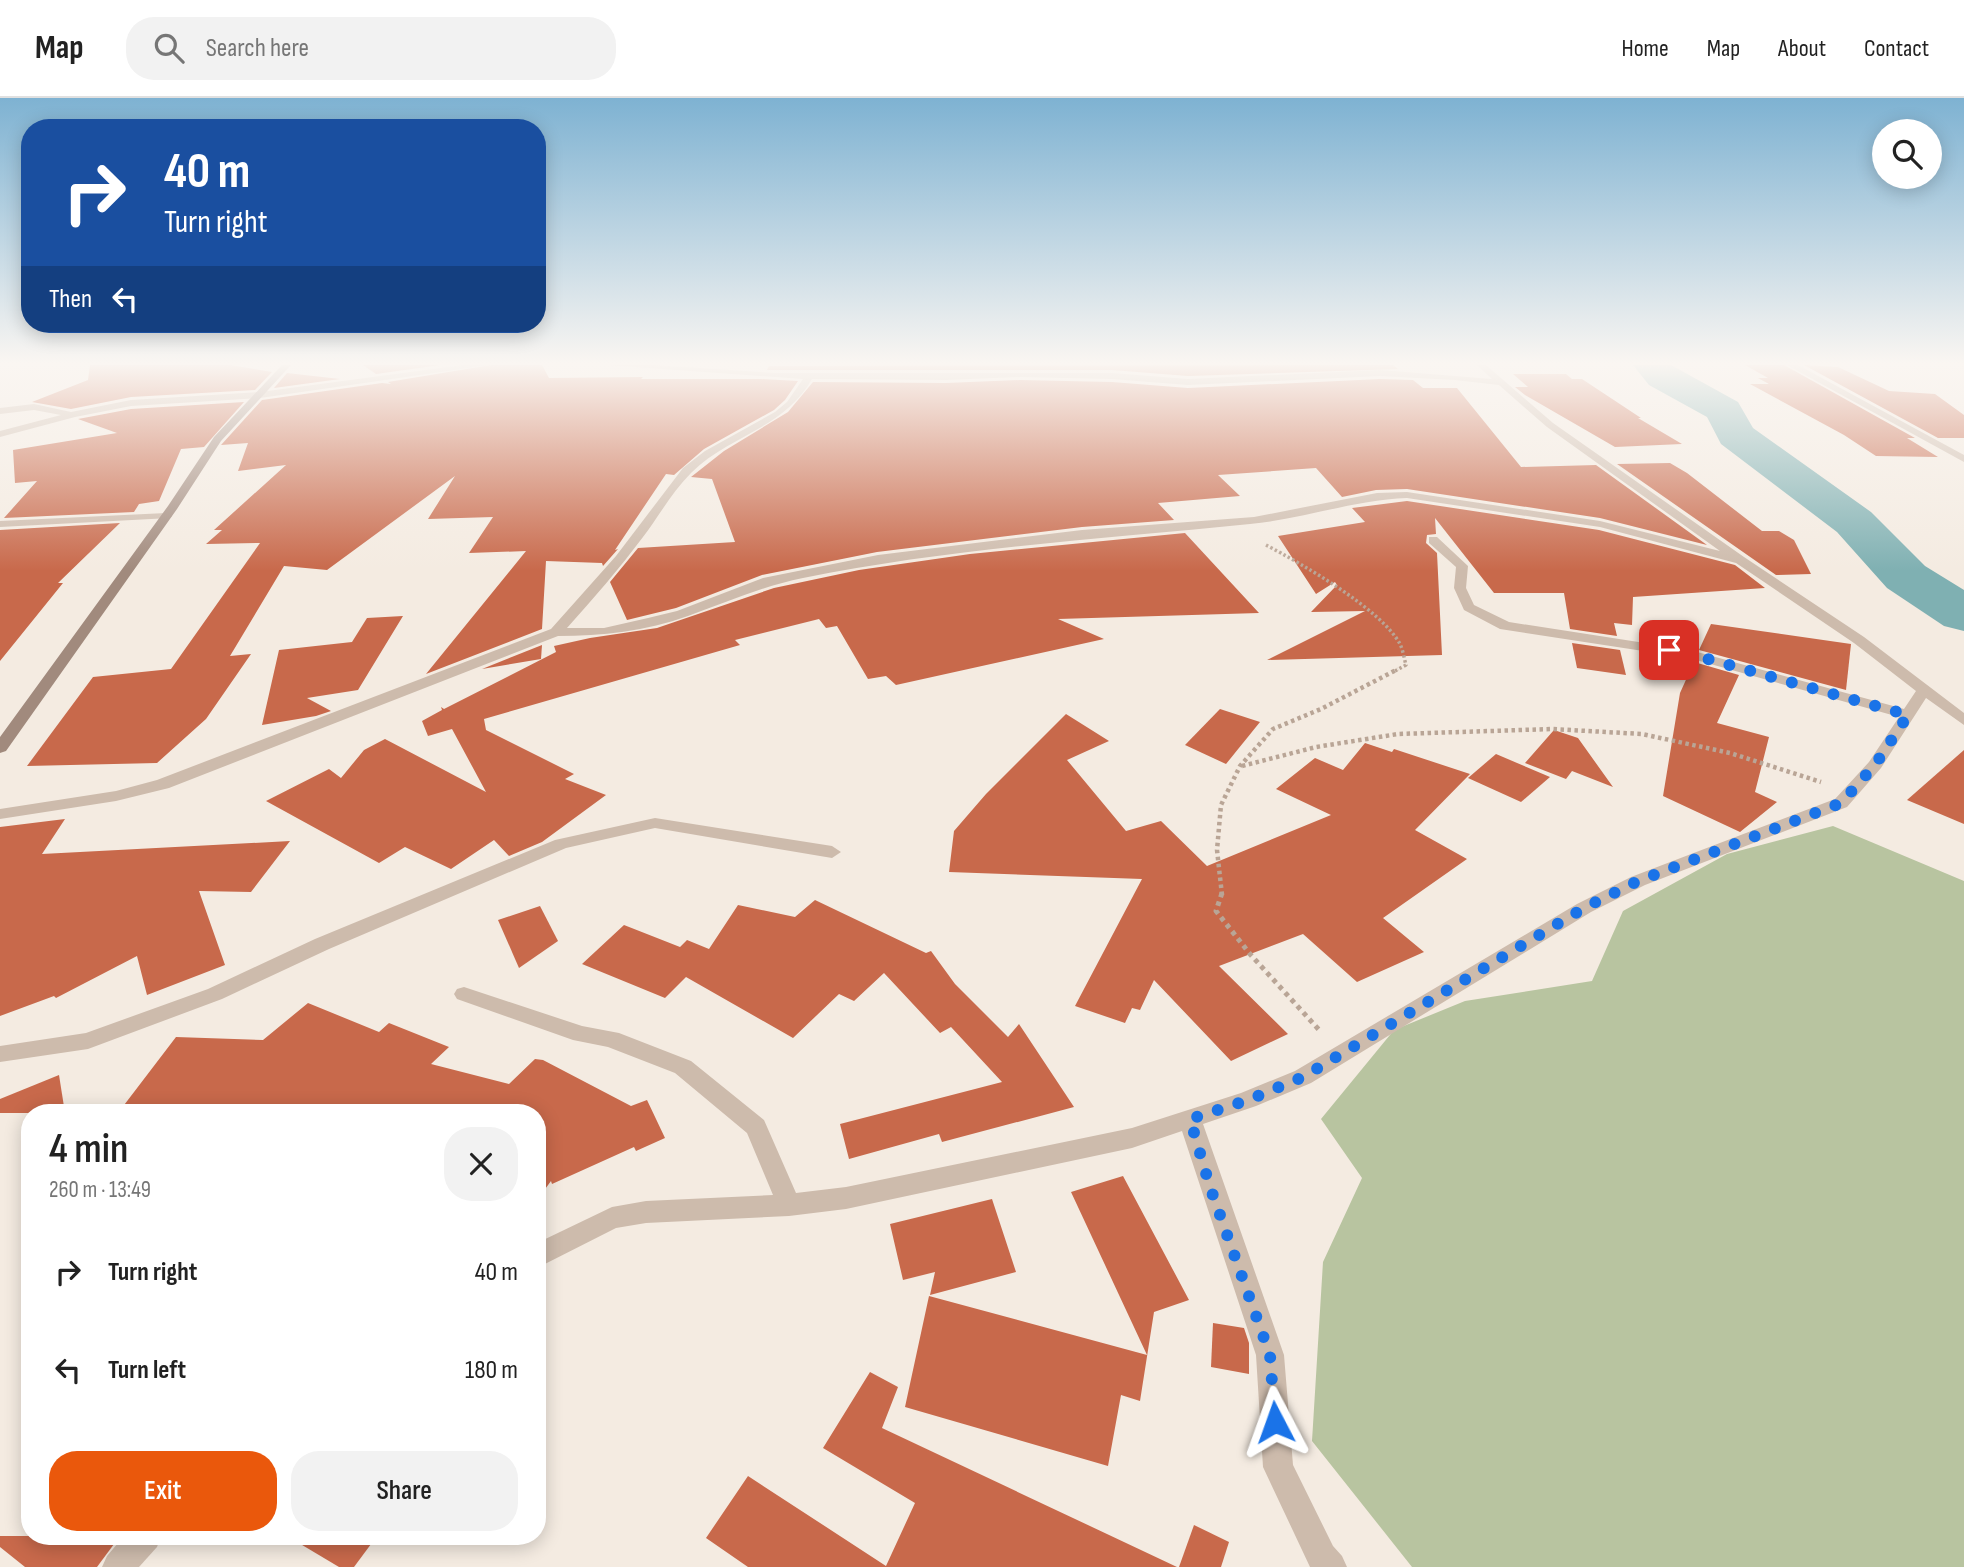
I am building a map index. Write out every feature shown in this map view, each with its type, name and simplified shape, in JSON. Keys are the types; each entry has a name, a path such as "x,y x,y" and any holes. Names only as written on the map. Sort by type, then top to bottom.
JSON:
{"street":[{"path":"0,748 222,434"},
{"path":"556,632 640,533 675,481 711,452 747,434"},
{"path":"1562,434 1740,560 1859,640 1964,720"},
{"path":"1917,434 1964,459"},
{"path":"0,814 116,796 163,784 556,632 604,632 681,614 767,581 878,559 1082,534 1225,523 1289,514 1377,496 1407,495 1600,524 1740,560"},
{"path":"0,524 166,516"},
{"path":"1433,540 1462,566 1460,587 1469,607 1505,626 1690,654 1908,715"},
{"path":"546,1252 612,1219 646,1213 789,1205 846,1198 1132,1138 1259,1096 1303,1077 1343,1055 1584,908 1638,881 1841,803 1875,765 1925,689"},
{"path":"0,1054 88,1041 202,999 322,944 561,844 655,823 832,852"},
{"path":"464,994 581,1034 611,1039 683,1067 756,1127 789,1205"},
{"path":"1190,1119 1210,1187 1270,1355 1278,1467 1322,1557 1331,1567"},
{"path":"118,1567 138,1545"}],"path":[{"path":"1225,523 1297,561 1377,620 1400,642 1406,665 1321,709 1273,729 1240,766 1221,805 1217,850 1222,897 1216,911 1250,954 1343,1055"},
{"path":"1240,766 1316,747 1398,734 1552,729 1642,734 1730,753 1852,791"}],"green space":[{"path":"1833,826 1964,881 1964,1567 1412,1567 1312,1441 1323,1262 1362,1178 1321,1119 1394,1030 1465,1001 1592,981 1623,911 1727,854"}],"building":[{"path":"114,434 216,434 204,447 181,449 159,501 139,504 134,512 4,518 37,481 15,483 13,450"},
{"path":"231,434 732,434 704,449 674,475 666,474 615,550 618,549 603,566 602,563 546,561 542,629 426,674 526,551 469,553 493,517 428,519 455,476 327,570 284,566 230,656 251,654 206,719 157,763 27,766 93,677 171,669 260,543 206,544 222,530 214,530 286,465 238,471 248,443 221,445"},
{"path":"753,434 1494,434 1521,467 1596,465 1707,545 1600,518 1407,489 1376,490 1342,497 1316,468 1218,475 1240,496 1158,503 1174,520 1082,527 877,552 762,575 676,608 627,620 610,582 638,548 735,542 712,479 691,477 724,451"},
{"path":"1592,434 1664,434 1682,444 1615,447"},
{"path":"1841,434 1907,434 1915,438 1907,438 1938,457 1876,456"},
{"path":"1930,434 1964,434 1964,438 1938,438"},
{"path":"1670,463 1762,531 1779,531 1794,540 1811,574 1776,575 1617,464"},
{"path":"1407,501 1599,530 1735,565 1765,588 1633,597 1632,625 1614,623 1617,636 1570,629 1564,593 1494,593 1435,518 1436,534 1427,535 1426,543 1437,553 1442,655 1267,660 1365,611 1311,612 1337,585 1335,582 1316,594 1278,536 1365,522 1352,508"},
{"path":"120,523 58,583 63,583 0,661 0,530"},
{"path":"1185,533 1259,613 1058,619 1104,639 896,685 886,676 868,679 837,626 826,628 819,619 735,640 740,645 484,719 486,730 574,774 565,779 606,795 542,842 509,856 494,840 451,869 405,847 379,863 266,801 329,769 341,778 364,750 385,739 486,792 452,729 428,736 422,721 442,710 441,707 444,709 556,652 554,646 657,628 774,588 859,570 970,554"},
{"path":"403,616 358,690 307,698 331,711 262,725 279,650 352,642 367,618"},
{"path":"1711,624 1851,644 1846,690 1699,650"},
{"path":"1572,643 1620,650 1626,675 1577,668"},
{"path":"542,645 541,659 482,669"},
{"path":"1694,662 1739,675 1717,723 1769,737 1755,792 1777,802 1740,832 1663,796 1680,693"},
{"path":"1220,709 1260,722 1226,764 1185,745"},
{"path":"1066,714 1109,741 1067,760 1126,831 1161,821 1207,866 1331,815 1276,789 1315,758 1343,770 1365,743 1392,752 1394,749 1470,774 1415,830 1467,859 1383,918 1424,952 1357,982 1303,934 1219,966 1288,1034 1231,1061 1154,980 1140,1010 1132,1008 1125,1023 1075,1006 1142,879 949,872 954,831 986,794"},
{"path":"1554,730 1578,738 1613,787 1572,771 1566,779 1525,763"},
{"path":"1964,750 1964,824 1907,800"},
{"path":"1496,754 1550,777 1521,802 1468,778"},
{"path":"65,819 42,854 290,841 251,892 199,891 225,965 147,995 137,956 56,998 54,996 0,1016 0,827"},
{"path":"815,900 926,953 931,951 955,984 1008,1037 1019,1024 1074,1107 942,1142 939,1134 849,1159 840,1124 1002,1082 951,1027 940,1033 884,973 854,1001 839,994 793,1038 686,977 665,998 582,964 624,925 680,947 687,940 709,949 738,905 795,917"},
{"path":"540,906 558,941 519,968 498,920"},
{"path":"308,1003 379,1032 389,1023 449,1047 431,1064 509,1084 535,1059 543,1060 631,1106 647,1100 665,1138 636,1151 634,1147 552,1184 551,1181 546,1188 546,1104 125,1104 176,1037 263,1040"},
{"path":"59,1075 64,1104 21,1104 21,1113 0,1113 0,1099"},
{"path":"1123,1176 1189,1300 1154,1312 1140,1401 1121,1395 1108,1466 905,1407 929,1296 1147,1355 1071,1192"},
{"path":"992,1199 1016,1272 930,1295 935,1272 903,1280 890,1224"},
{"path":"1213,1323 1244,1328 1249,1343 1249,1374 1211,1367"},
{"path":"870,1372 898,1387 882,1428 1177,1567 748,1567 706,1538 748,1476 886,1566 915,1503 823,1448"},
{"path":"1194,1525 1229,1542 1221,1567 1179,1567"},
{"path":"0,1536 21,1536 21,1545 113,1545 97,1567 25,1567 0,1547"},
{"path":"302,1545 370,1545 354,1567 339,1567"}],"waterway":[{"path":"1735,434 1854,522 1906,577 1964,614"}],"route":[{"path":"1275,1422 1270,1355 1210,1187 1190,1119 1248,1100 1303,1077 1584,908 1638,881 1841,803 1875,765 1908,715 1669,650"}]}
